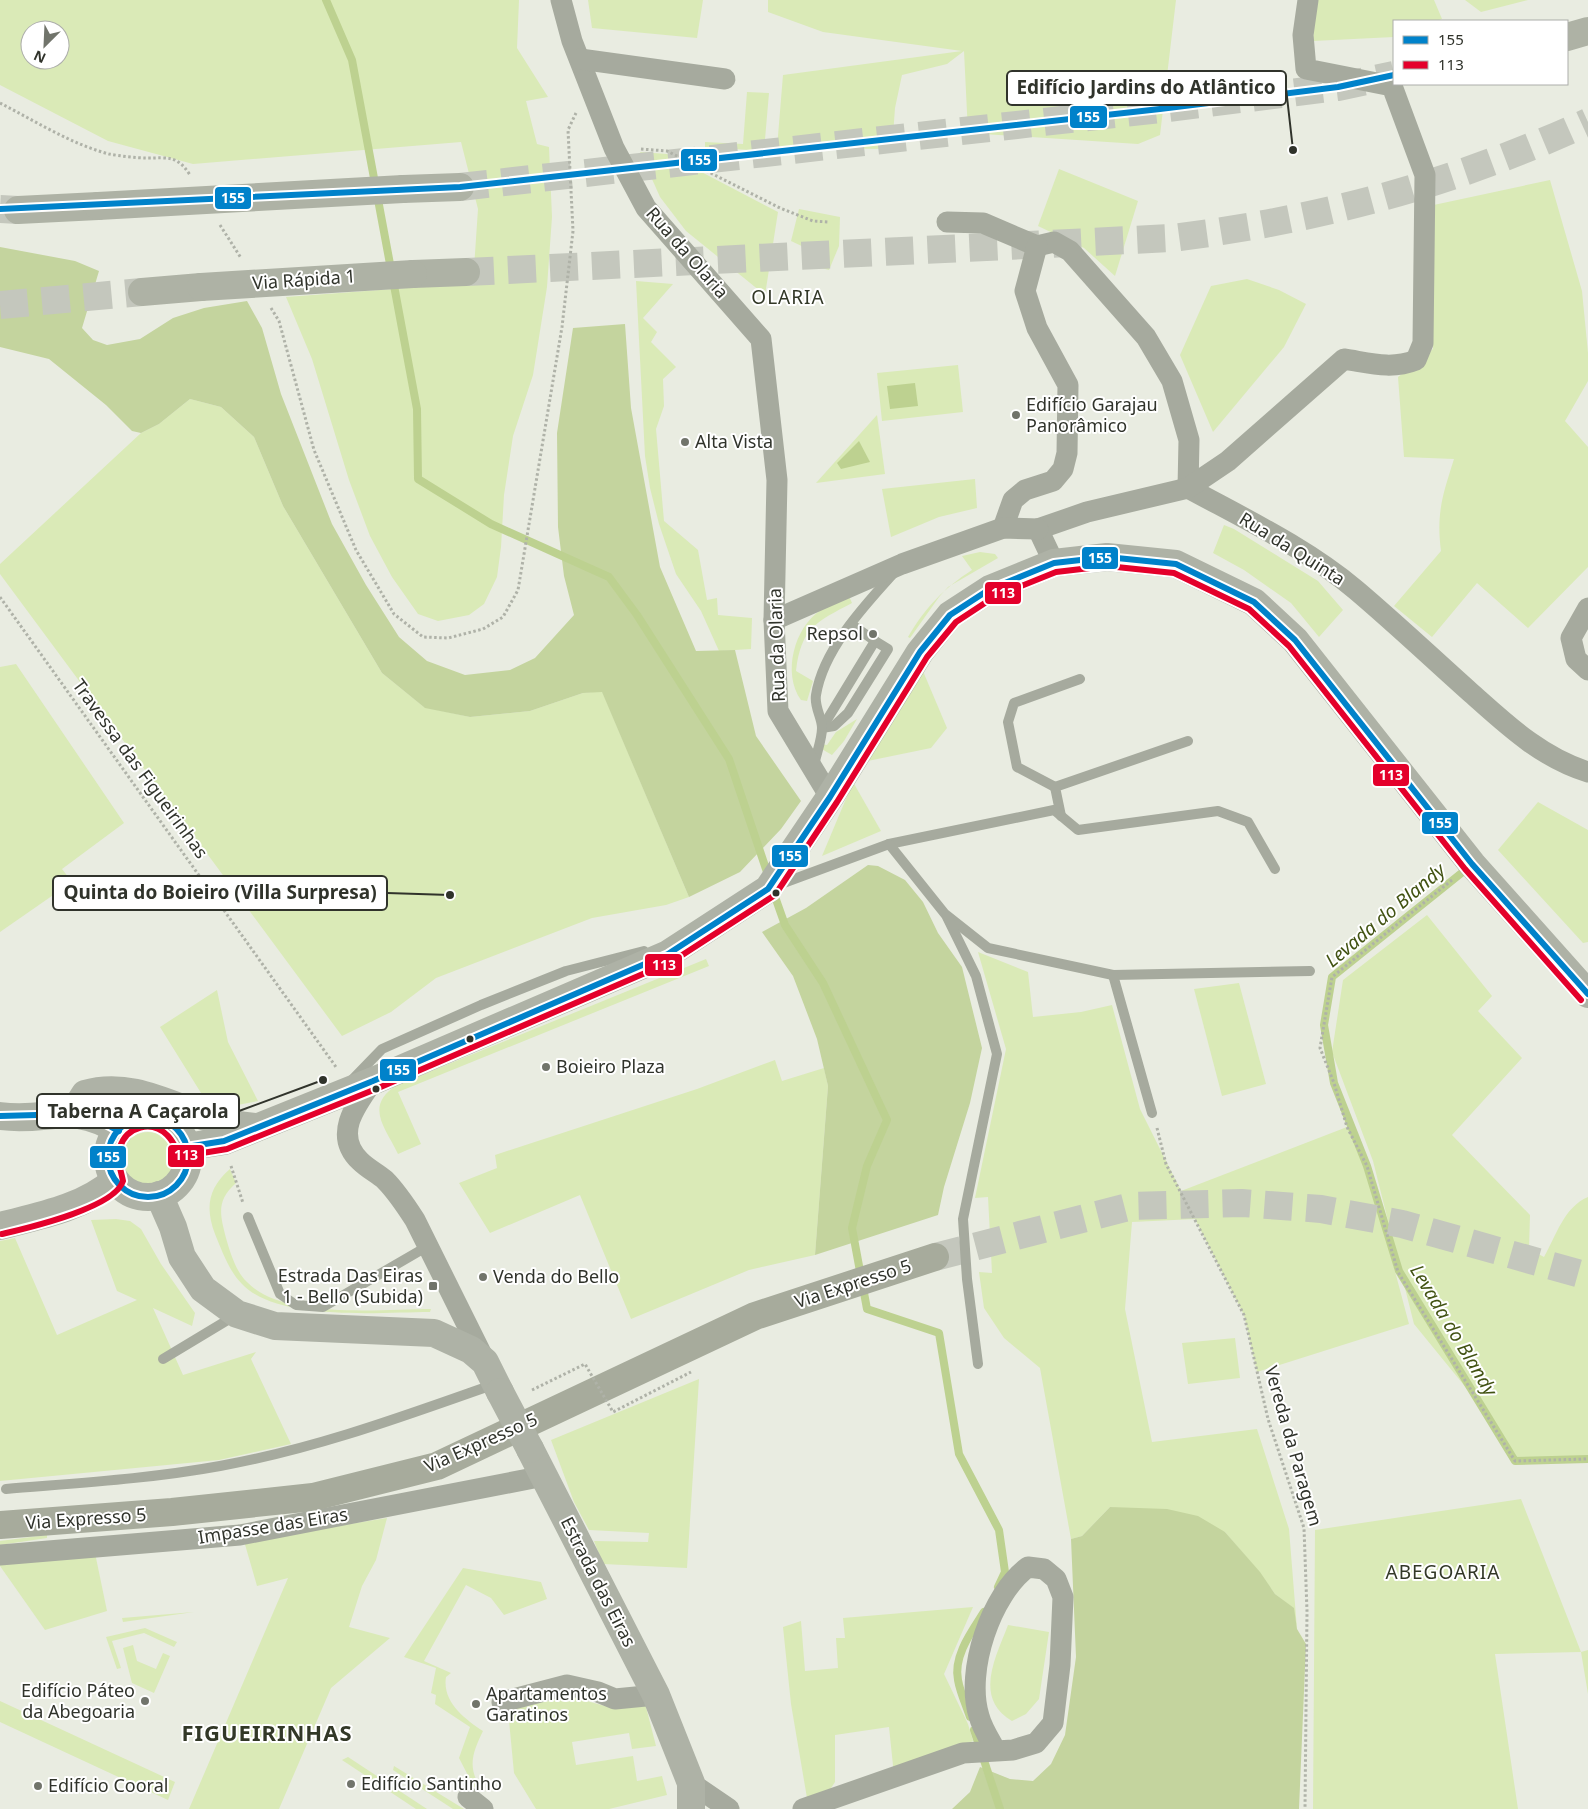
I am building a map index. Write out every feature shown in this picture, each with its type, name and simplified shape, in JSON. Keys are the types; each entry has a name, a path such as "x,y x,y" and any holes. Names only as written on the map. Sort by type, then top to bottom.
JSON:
{"highway":[{"path":"1568,37 1588,31"},
{"path":"18,210 460,187"},
{"name":"Via Rápida 1","path":"142,292 466,272"}],"main road":[{"path":"186,1147 224,1141 258,1127 342,1081 373,1081 668,954 768,889 830,797 920,652 950,616 990,589 1054,563 1107,557 1176,564 1254,602 1295,640 1472,864 1588,994"},
{"path":"73,1113 85,1094 101,1089 121,1090 154,1098 219,1121 258,1127"},
{"path":"0,1116 21,1118 73,1113 85,1114 118,1131"},
{"path":"160,1118 171,1124 180,1133 186,1147 187,1158 184,1172 177,1184 159,1195 148,1197 136,1195 127,1192 114,1181 109,1167 108,1154 118,1131 123,1125 134,1119 160,1118"},
{"path":"0,1226 57,1211 105,1189 114,1181"},
{"name":"Estrada das Eiras","path":"159,1195 173,1227 182,1257 203,1289 237,1314 275,1326 434,1333 471,1350 494,1379 656,1695 691,1796"},
{"name":"Via Expresso 5","path":"0,1525 172,1512 313,1496 437,1466 755,1316 935,1257"}],"street":[{"name":"Rua da Olaria","path":"561,0 572,41 614,148 646,208 760,339 777,480 774,620 778,711 830,797"},
{"path":"774,620 902,564 1003,528 1038,529 1087,512 1188,488 1228,461 1344,359 1390,367 1402,366 1416,360 1423,344 1425,175 1392,86 1306,69 1303,35 1308,0"},
{"path":"580,59 725,79"},
{"path":"947,222 983,223 1037,246 1054,242 1070,250 1146,337 1172,381 1188,440 1188,488"},
{"path":"1003,528 1013,500 1025,490 1053,481 1063,469 1067,453 1068,385 1037,328 1025,291 1037,246"},
{"name":"Rua da Quinta","path":"1188,488 1277,536 1321,564 1356,590 1524,740 1568,766 1588,772"},
{"path":"1038,529 1054,563"},
{"path":"1588,608 1571,638 1576,659 1588,670"},
{"name":"Estrada das Eiras","path":"373,1081 353,1108 346,1137 350,1148 360,1161 384,1180 401,1198 428,1246 494,1379"},
{"name":"Impasse das Eiras","path":"0,1555 240,1535 544,1476"},
{"path":"803,1809 963,1753 1013,1750 1036,1744 1053,1723 1060,1665 1062,1596 1056,1579 1044,1569 1028,1566 1018,1574 1006,1589 984,1636 976,1671 978,1716 996,1751"},
{"path":"502,1702 567,1685 591,1690 615,1700 656,1695"},
{"path":"691,1796 728,1809"}],"lane":[{"path":"822,728 815,705 816,693 826,664 863,606 902,564"},
{"path":"822,728 834,726 848,713 888,649 851,624"},
{"path":"813,768 822,728 875,641"},
{"path":"1080,680 1014,703 1008,722 1017,767 1055,787 1188,741"},
{"path":"1055,787 1061,816"},
{"path":"768,889 888,844 1054,810 1078,830 1218,811 1248,822 1275,869"},
{"path":"888,844 946,914 988,948 1113,975 1310,971"},
{"path":"946,914 976,976 997,1054 963,1219 967,1280 978,1364"},
{"path":"342,1081 348,1084 382,1049 482,1005 566,971 657,948 713,924"},
{"path":"1113,975 1152,1113"},
{"path":"248,1217 280,1294 296,1304 323,1307 428,1246"},
{"path":"163,1359 237,1314"},
{"path":"6,1489 120,1480 220,1466 307,1447 361,1431 494,1379"}],"path":[{"path":"269,304 279,321 314,450 356,550 394,614 423,637 448,638 483,630 503,617 518,590 563,318 572,231 568,130 582,103 593,96"},
{"path":"0,103 66,137 109,154 146,158 167,156 182,163 192,180"},
{"path":"635,149 666,150 780,208 813,221 828,222"},
{"path":"218,221 243,263"},
{"name":"Travessa das Figueirinhas","path":"0,597 342,1081"},
{"path":"1472,864 1332,977 1320,1048 1334,1083 1347,1127 1367,1166 1398,1272 1515,1461 1588,1459"},
{"name":"Vereda da Paragem","path":"1152,1113 1166,1164 1244,1315 1268,1418 1304,1528 1307,1611 1305,1809"},
{"path":"229,1158 248,1217"},
{"path":"532,1390 584,1364 613,1412 691,1372"}],"shaded area":[{"path":"0,0 519,0 517,48 548,97 526,101 537,144 549,147 552,217 547,287 533,375 513,436 504,495 497,577 484,604 469,615 438,621 418,614 392,577 370,536 349,480 312,359 286,297 473,283 478,209 461,142 193,164 108,141 0,85"},
{"path":"588,0 703,0 697,38 592,28"},
{"path":"768,0 1176,0 1160,135 1138,144 968,133 964,51 947,64 902,75 895,108 892,149 777,148 783,75 962,51 823,32 768,12"},
{"path":"1315,0 1434,0 1442,19 1393,20 1393,37 1313,41"},
{"path":"1465,0 1528,0 1481,12"},
{"path":"747,92 769,93 764,151 705,147 705,142 743,144"},
{"path":"640,152 667,154 778,212 765,295 686,231 660,197"},
{"path":"1059,169 1138,201 1115,276 1084,248 1038,226"},
{"path":"1550,180 1582,291 1588,353 1588,381 1565,421 1588,447 1588,567 1528,628 1477,583 1432,637 1394,606 1441,551 1440,514 1454,459 1404,457 1398,377 1433,349 1429,206"},
{"path":"799,209 840,217 839,246 829,270 802,263 808,249 791,241"},
{"path":"0,247 75,261 99,271 82,328 93,340 107,345 140,339 173,318 204,308 247,301 262,328 281,394 332,524 366,585 399,637 427,661 465,675 510,670 535,658 574,615 564,576 558,527 557,433 573,328 625,324 631,408 660,567 696,651 735,650 756,736 801,801 781,829 740,872 689,897 602,692 583,693 530,711 470,717 425,708 382,673 283,506 254,437 221,407 190,399 159,424 141,433 132,431 106,405 49,359 0,347"},
{"path":"1247,279 1279,290 1306,304 1284,347 1213,432 1180,355 1211,286"},
{"path":"636,281 673,284 643,318 657,332 651,342 676,367 663,379 664,406 656,429 664,521 698,550 707,600 717,598 718,615 752,618 751,649 719,651 701,611 676,574 659,524 650,488 645,456"},
{"path":"958,365 963,412 882,421 877,373"},
{"path":"915,383 918,406 890,409 887,386"},
{"path":"190,399 221,407 254,437 283,506 382,673 424,707 470,717 530,711 583,693 602,691 689,897 666,905 592,918 436,978 391,1012 342,1036 0,574 0,564 141,433 159,424"},
{"path":"877,415 885,474 816,483"},
{"path":"859,441 870,462 841,469 837,463"},
{"path":"975,479 977,508 939,517 891,537 882,489"},
{"path":"1224,525 1234,529 1318,581 1343,610 1319,637 1291,603 1244,570 1213,553"},
{"path":"980,552 995,554 998,558 951,585 972,570 962,556"},
{"path":"944,591 910,638 908,637 928,608"},
{"path":"849,596 852,603 820,622 806,636 798,657 796,671 813,681 807,701 801,700 795,689 792,677 794,652 798,639 812,618 824,608"},
{"path":"917,657 947,728 931,748 858,763"},
{"path":"16,664 124,823 62,869 72,882 0,932 0,667"},
{"path":"857,719 844,741 832,755 820,748 821,744 827,745 836,732"},
{"path":"853,782 881,831 822,856"},
{"path":"1538,802 1588,830 1588,942 1583,943 1498,850"},
{"path":"868,865 878,866 905,880 923,902 938,933 962,967 982,1048 970,1103 944,1187 938,1215 815,1255 828,1086 817,1039 793,976 762,932 806,908"},
{"path":"1427,915 1492,996 1478,1011 1522,1058 1452,1135 1530,1215 1529,1249 1544,1257 1567,1215 1588,1197 1588,1459 1515,1461 1476,1400 1414,1324 1373,1161 1332,1052 1343,980"},
{"path":"978,952 1028,972 1033,1017 1081,1012 1112,1005 1140,1109 1181,1191 1347,1127 1367,1166 1409,1324 1257,1372 1244,1315 1195,1219 1132,1222 1125,1309 1152,1442 1257,1429 1289,1529 1297,1629 1293,1608 1275,1594 1225,1532 1110,1507 1082,1536 1071,1539 1040,1368 1004,1338 984,1308 979,1272 992,1273 988,1197 975,1198 1006,1049"},
{"path":"706,959 709,966 398,1092 421,1144 398,1154 383,1126 379,1109 381,1101 387,1093 397,1085"},
{"path":"1239,983 1266,1084 1222,1096 1194,989"},
{"path":"217,990 228,1042 258,1101 232,1106 206,1101 160,1027"},
{"path":"775,1060 782,1081 824,1068 828,1086 815,1255 749,1270 631,1319 580,1195 490,1233 459,1183 497,1168 495,1155 697,1089"},
{"path":"143,1132 153,1132 163,1136 171,1144 175,1159 171,1174 163,1182 153,1186 143,1186 133,1182 125,1174 121,1164 121,1154 125,1144 133,1136"},
{"path":"230,1169 236,1183 222,1202 221,1215 226,1238 243,1278 263,1294 284,1302 334,1310 431,1309 430,1312 358,1313 304,1310 258,1296 242,1284 233,1273 223,1254 210,1216 210,1199 213,1191"},
{"path":"116,1219 130,1221 141,1229 161,1264 195,1313 192,1326 153,1308 183,1375 256,1352 251,1359 291,1444 219,1460 0,1481 0,1241 15,1238 57,1335 137,1300 117,1291 91,1220"},
{"path":"1235,1338 1240,1378 1188,1384 1182,1343"},
{"path":"699,1379 687,1568 603,1564 594,1541 648,1542 649,1533 589,1530 574,1502 551,1440"},
{"path":"1521,1499 1581,1652 1495,1654 1518,1809 1313,1809 1315,1530"},
{"path":"1110,1507 1167,1509 1198,1516 1225,1532 1260,1572 1275,1594 1294,1608 1297,1629 1306,1644 1299,1809 952,1809 970,1792 980,1767 1010,1779 1033,1781 1051,1764 1065,1735 1076,1657 1071,1539 1082,1536"},
{"path":"387,1518 376,1560 362,1586 349,1627 390,1638 331,1688 279,1809 189,1809 288,1578 257,1586 244,1541"},
{"path":"47,1535 47,1538 0,1545 0,1541"},
{"path":"95,1553 107,1611 45,1630 0,1566 0,1563"},
{"path":"463,1568 541,1582 547,1599 504,1615 491,1598 466,1585 424,1661 451,1673 446,1677 446,1686 451,1702 462,1715 483,1731 473,1758 473,1771 479,1785 474,1787 459,1758 470,1727 435,1704 436,1695 431,1693 436,1668 404,1657"},
{"path":"973,1607 944,1674 968,1724 973,1741 894,1775 889,1727 835,1735 835,1782 829,1791 807,1798 791,1704 783,1627 801,1621 805,1671 838,1668 836,1638 845,1638 843,1618"},
{"path":"194,1612 123,1622 122,1618"},
{"path":"1008,1625 1049,1632 1039,1699 1026,1714 1012,1721 1000,1712 993,1701 990,1689 994,1663"},
{"path":"145,1628 177,1642 174,1647 144,1633 112,1641 121,1668 117,1669 106,1637"},
{"path":"133,1645 137,1661 156,1669 163,1653 170,1656 154,1693 132,1683 123,1648"},
{"path":"1588,1650 1588,1694 1581,1652"},
{"path":"565,1695 605,1706 644,1699 656,1746 632,1749 629,1733 572,1742 576,1765 633,1756 637,1781 662,1776 667,1795 609,1809 536,1809 514,1773 508,1710"},
{"path":"0,1701 175,1782 168,1800 0,1722"},
{"path":"348,1757 427,1809 416,1809 342,1760"},
{"path":"394,1766 464,1809 453,1809 393,1770"}],"waterway":[{"path":"326,0 352,60 417,409 418,479 491,524 609,577 637,615 729,759 769,878"},
{"name":"Levada do Blandy","path":"1469,867 1332,977 1324,1025 1334,1083 1367,1166 1399,1271 1515,1461 1588,1459"},
{"path":"773,891 785,925 823,983 887,1120 867,1166 852,1228 867,1309 939,1333 959,1454 999,1530 1005,1572 998,1587"},
{"path":"970,1717 959,1685 958,1662 969,1636 984,1612"},
{"path":"974,1730 1000,1809"}],"tunnel":[{"path":"460,187 1160,109 1338,87 1393,75"},
{"path":"466,272 1172,238 1280,221 1333,210 1385,196 1487,164 1588,122"},
{"path":"0,209 18,210"},
{"path":"0,305 142,292"},
{"path":"935,1257 1132,1206 1242,1203 1321,1209 1402,1224 1588,1276"}],"transit line":[{"name":"155","path":"0,209 460,187 1160,109 1338,87 1393,75"},
{"name":"155","path":"186,1147 224,1141 373,1081 668,954 768,889 830,797 920,652 950,615 990,589 1054,563 1107,557 1176,564 1254,602 1295,640 1472,864 1588,994"},
{"name":"113","path":"2,1234 49,1222 88,1208 117,1191 123,1181 119,1160 120,1147 123,1140 134,1130 147,1127 161,1130 184,1156 227,1149 376,1089 673,961 775,895 837,802 927,657 956,622 994,597 1056,572 1107,566 1174,573 1249,609 1289,646 1465,869 1581,1000"},
{"name":"155","path":"0,1116 73,1114 102,1122 119,1131"},
{"name":"155","path":"148,1117 163,1120 176,1129 185,1142 188,1157 185,1172 176,1185 163,1194 148,1197 133,1194 120,1185 111,1172 108,1157 111,1142 120,1129 133,1120 148,1117"}],"place":[{"name":"Edifício Jardins do Atlântico","path":"1293,150"},
{"name":"Edifício Garajau Panorâmico","path":"1016,415"},
{"name":"Alta Vista","path":"685,442"},
{"name":"Repsol","path":"873,634"},
{"name":"Quinta do Boieiro (Villa Surpresa)","path":"450,895"},
{"name":"Boieiro Plaza","path":"546,1067"},
{"name":"Taberna A Caçarola","path":"323,1080"},
{"name":"Venda do Bello","path":"483,1277"},
{"name":"Estrada Das Eiras 1 - Bello (Subida)","path":"433,1286"},
{"name":"Edifício Páteo da Abegoaria","path":"145,1701"},
{"name":"Apartamentos Garatinos","path":"476,1704"},
{"name":"Edifício Santinho","path":"351,1784"},
{"name":"Edifício Cooral","path":"38,1786"}],"district":[{"name":"OLARIA","path":"788,297"},
{"name":"ABEGOARIA","path":"1443,1572"},
{"name":"FIGUEIRINHAS","path":"267,1733"}]}
